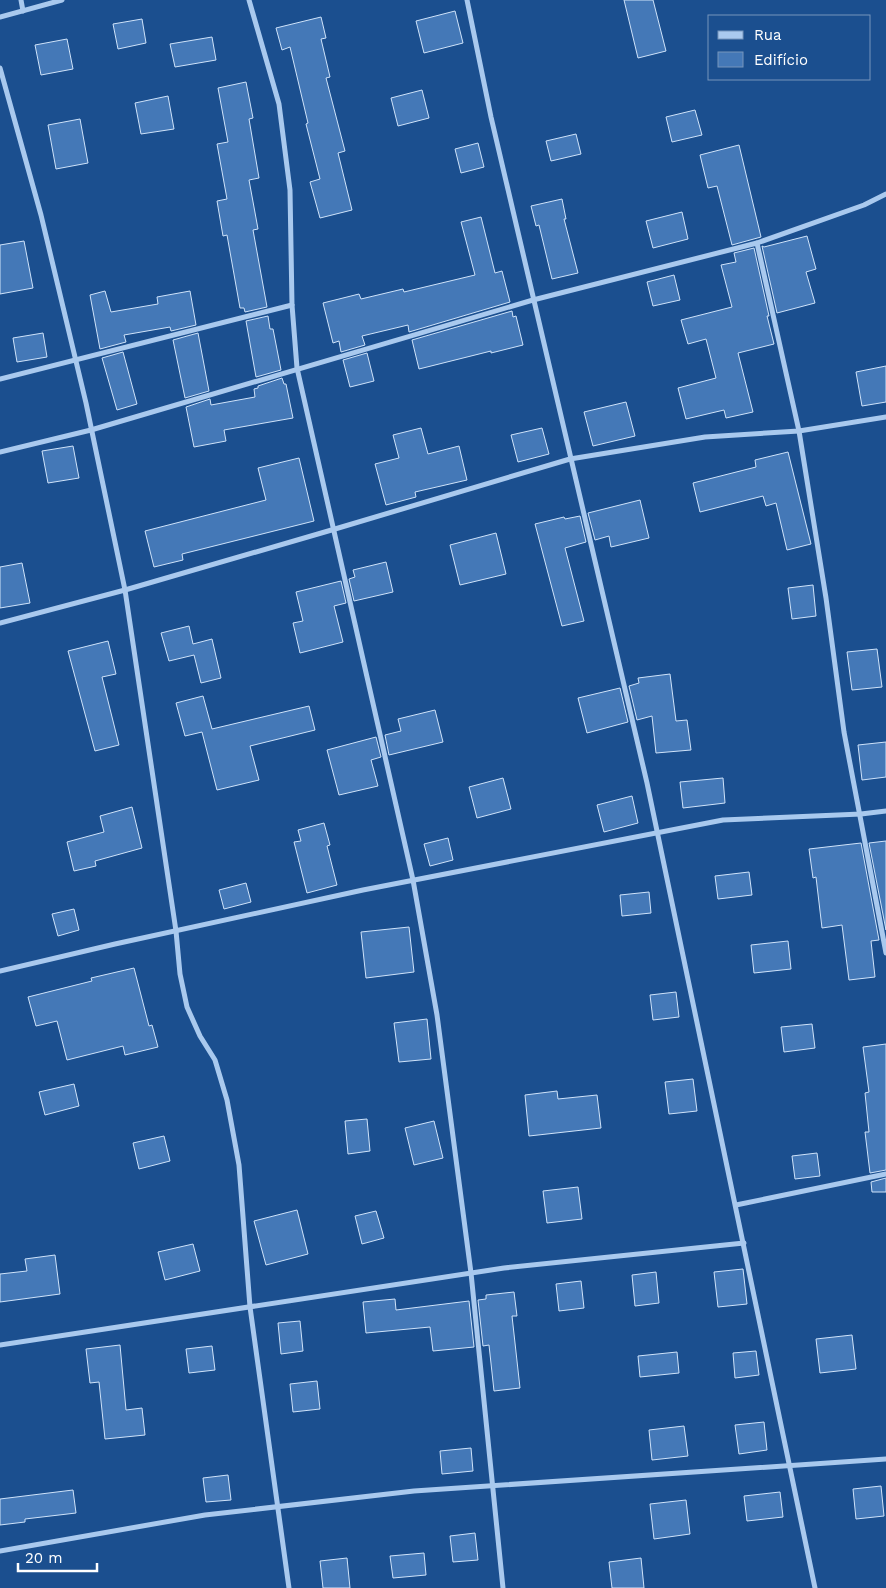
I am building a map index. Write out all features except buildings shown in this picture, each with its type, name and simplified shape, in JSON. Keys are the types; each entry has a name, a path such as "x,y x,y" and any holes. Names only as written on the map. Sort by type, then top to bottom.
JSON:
{"street":[{"path":"21,0 23,11"},
{"path":"0,17 62,0"},
{"path":"249,0 279,104 290,190 292,305 297,368 413,880 437,1015 471,1273 503,1588"},
{"path":"468,0 491,117 657,832 816,1588"},
{"path":"0,68 41,215 76,361 125,590 176,931 180,974 187,1007 200,1036 215,1060 227,1100 239,1165 250,1307 289,1588"},
{"path":"0,452 91,430 533,300 757,244 864,205 886,194"},
{"path":"757,244 799,431 826,598 844,732 886,954"},
{"path":"0,379 292,305"},
{"path":"0,623 125,590 570,459 705,437 799,431 886,417"},
{"path":"0,971 413,880 722,820 861,814 886,811"},
{"path":"736,1205 886,1174"},
{"path":"0,1345 471,1273 744,1243"},
{"path":"0,1550 205,1515 414,1491 886,1459"}]}
